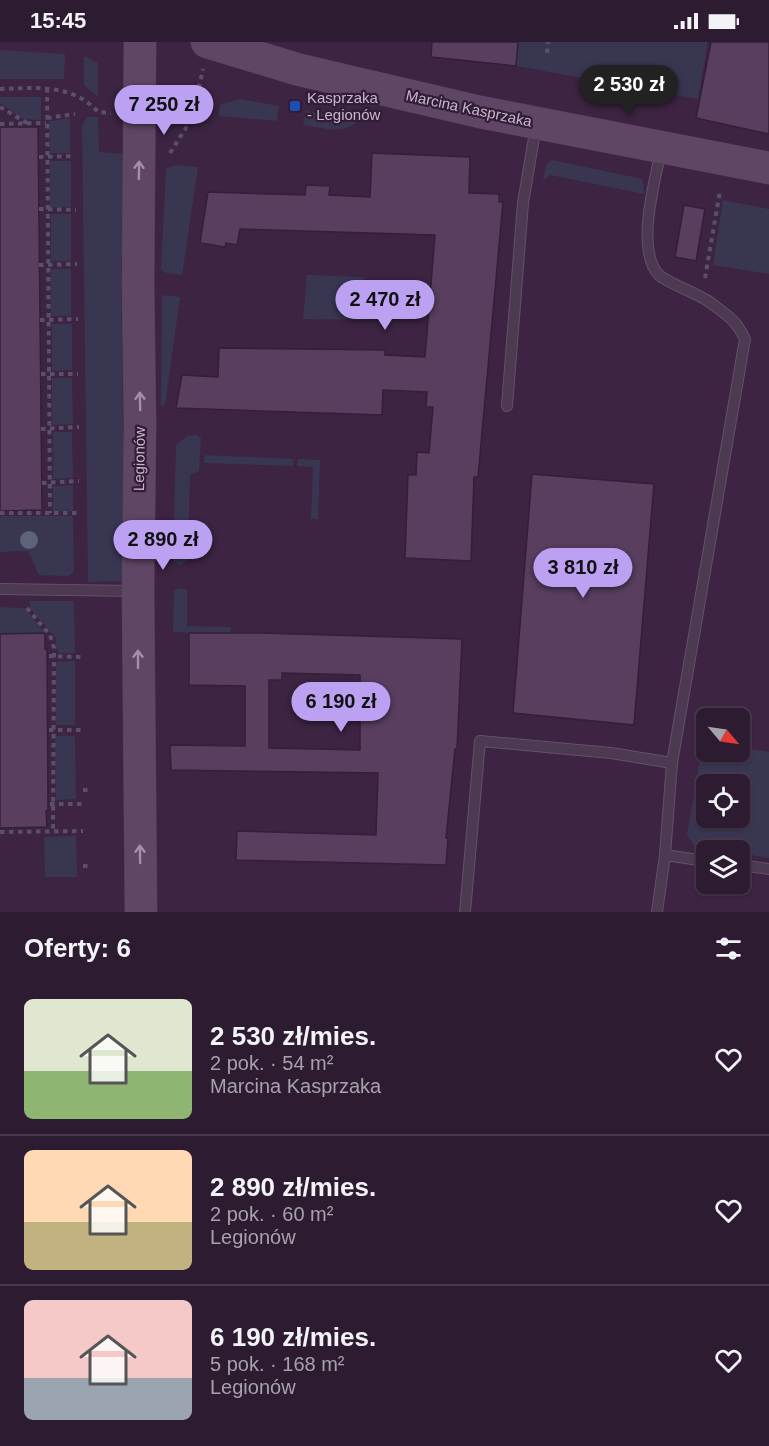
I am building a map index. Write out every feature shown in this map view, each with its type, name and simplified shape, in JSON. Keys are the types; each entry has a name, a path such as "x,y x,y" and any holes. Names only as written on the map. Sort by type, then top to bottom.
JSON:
{"street":[{"name":"Legionów","path":"140,42 138,591 141,912"},
{"name":"Marcina Kasprzaka","path":"207,42 319,75 536,123 769,168"}],"lane":[{"path":"507,406 523,203 536,123"},
{"path":"657,912 665,855 672,763 745,339 738,324 702,296 659,275 649,257 647,235 661,147"},
{"path":"0,589 138,591"},
{"path":"465,912 480,741 611,753 672,763"},
{"path":"665,855 696,860"},
{"path":"750,866 769,869"}],"path":[{"path":"547,53 548,42"},
{"path":"0,88 54,88 92,105"},
{"path":"46,88 50,513"},
{"path":"169,154 187,128 196,104 179,113"},
{"path":"0,107 27,124"},
{"path":"0,124 27,124 75,114"},
{"path":"39,157 75,156"},
{"path":"702,296 720,191"},
{"path":"39,209 76,210"},
{"path":"39,265 77,264"},
{"path":"40,320 78,319"},
{"path":"41,374 78,374"},
{"path":"41,429 79,428"},
{"path":"42,483 79,482"},
{"path":"0,513 80,513"},
{"path":"27,590 26,606 50,635 53,642 51,656 53,831"},
{"path":"51,656 81,657"},
{"path":"51,730 82,730"},
{"path":"51,804 83,804"},
{"path":"0,832 83,831"}],"shaded area":[{"path":"518,42 708,42 698,99 516,66"},
{"path":"0,50 65,54 64,79 0,79"},
{"path":"84,56 98,63 98,97 84,85"},
{"path":"0,97 41,97 41,120 23,119 0,103"},
{"path":"240,99 279,106 277,121 219,116 220,105"},
{"path":"306,111 358,121 339,129 303,125"},
{"path":"87,117 98,117 99,152 124,154 125,243 121,258 125,581 88,582 82,126"},
{"path":"70,118 70,153 50,153 49,121"},
{"path":"552,160 643,179 644,194 550,175 543,181 546,165"},
{"path":"50,161 71,161 71,207 50,207"},
{"path":"174,165 198,167 182,275 166,273 161,269 166,169"},
{"path":"723,200 769,209 769,274 713,265"},
{"path":"51,214 71,214 71,261 51,261"},
{"path":"51,269 71,269 71,316 51,316"},
{"path":"307,275 364,277 363,320 303,319"},
{"path":"162,295 180,297 165,405 161,405"},
{"path":"52,324 72,324 72,370 52,371"},
{"path":"52,378 72,378 73,424 52,425"},
{"path":"53,432 72,432 73,478 53,479"},
{"path":"197,435 201,438 199,471 190,475 188,560 181,565 173,561 176,445 187,436"},
{"path":"205,455 293,459 293,466 204,463"},
{"path":"298,459 320,460 318,519 311,519 313,467 297,466"},
{"path":"73,485 73,511 53,511 53,486"},
{"path":"0,516 73,516 74,572 69,576 39,575 28,551 0,552"},
{"path":"181,588 187,590 187,626 231,627 230,634 173,632 174,590"},
{"path":"30,601 74,601 75,653 59,653 56,648 56,638 30,608"},
{"path":"0,607 25,608 45,633 0,634"},
{"path":"75,661 75,725 56,725 56,662"},
{"path":"55,736 75,736 76,799 56,800"},
{"path":"750,749 769,752 769,858 750,855 750,840 696,840 696,845 687,835 696,782 696,828 750,828 750,774 697,774 699,762 750,762"},
{"path":"76,836 77,877 45,877 44,837"}],"building":[{"path":"432,42 518,42 516,66 431,57"},
{"path":"711,42 769,42 769,134 696,118"},
{"path":"0,127 38,127 42,510 0,511"},
{"path":"372,153 470,157 469,193 499,194 499,202 503,202 478,477 474,477 471,561 405,558 408,475 416,475 417,452 429,453 433,407 426,407 427,392 383,390 382,415 176,408 182,375 218,377 219,348 385,350 385,355 425,357 435,235 240,229 237,245 226,243 225,247 200,243 208,192 305,195 306,185 330,186 329,195 370,197"},
{"path":"684,205 705,209 696,261 675,257"},
{"path":"532,474 654,484 634,725 513,713"},
{"path":"45,633 45,649 47,649 47,827 0,828 0,634"},
{"path":"189,633 462,639 457,749 455,749 446,838 448,838 446,865 236,860 237,831 376,835 378,773 171,770 170,745 245,746 245,686 189,685","holes":["282,673 360,675 360,750 269,748 269,680 282,680"]}],"place":[{"name":"Kasprzaka - Legionów","path":"295,106"}]}
